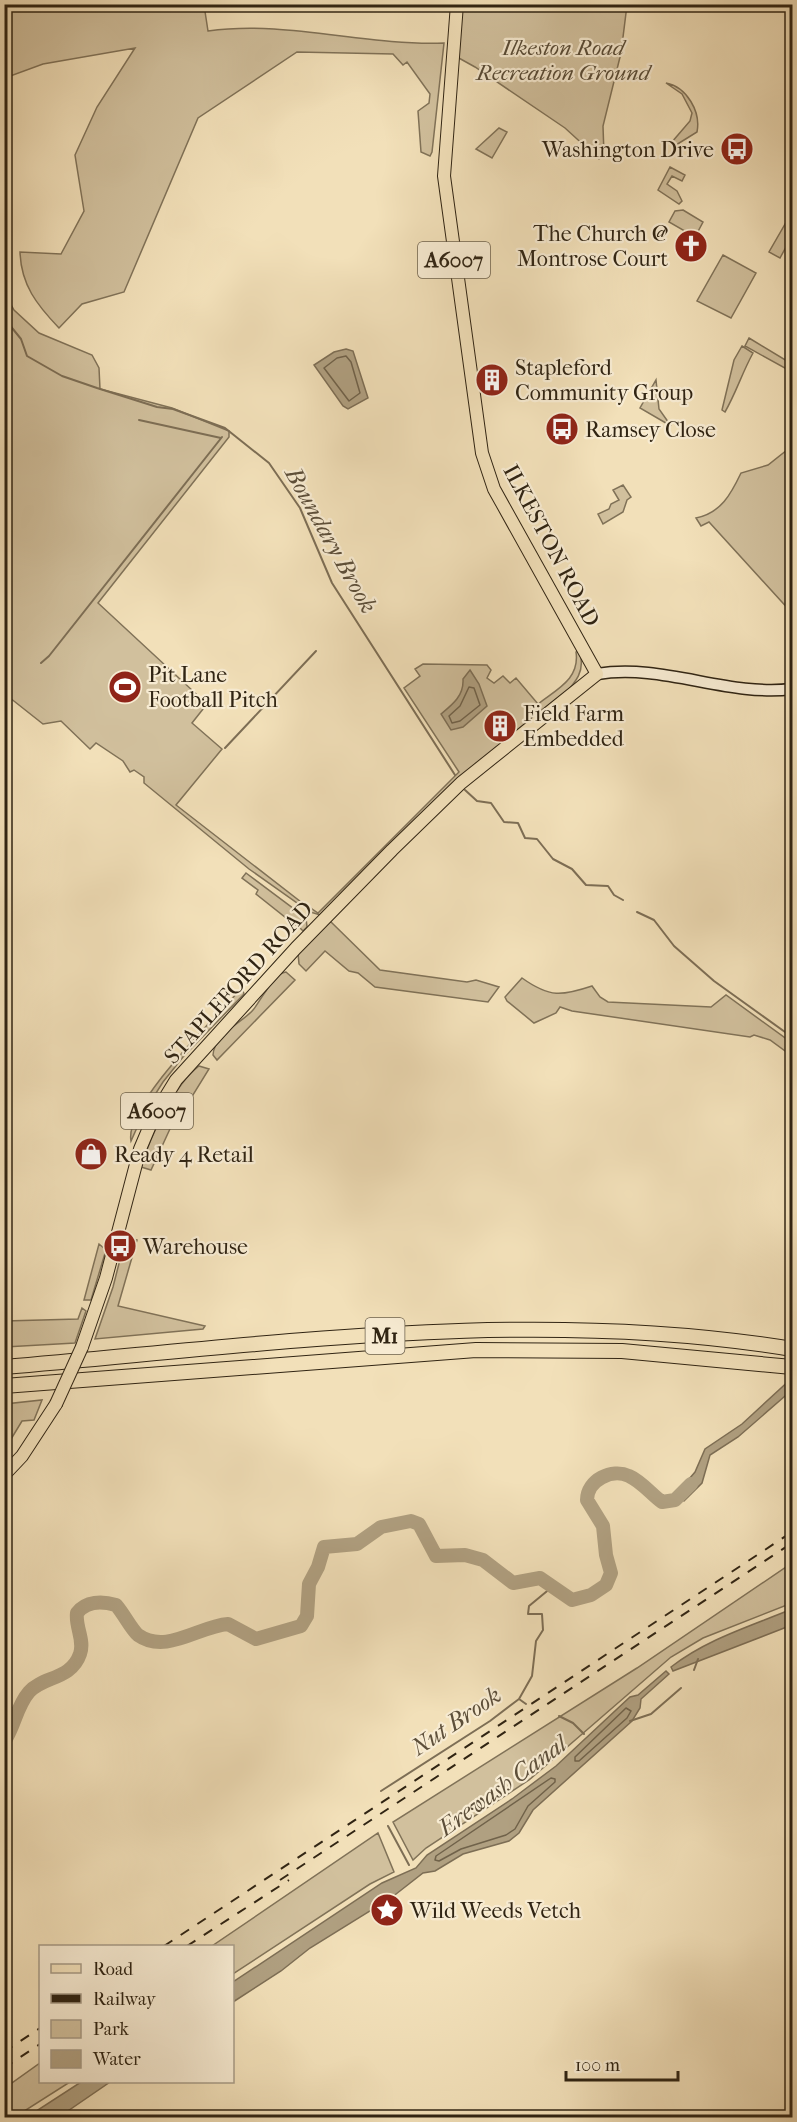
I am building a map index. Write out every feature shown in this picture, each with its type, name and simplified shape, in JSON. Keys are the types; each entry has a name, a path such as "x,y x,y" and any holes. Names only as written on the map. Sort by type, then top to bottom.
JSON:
{"highway":[{"name":"M1","path":"4,1367 478,1330 647,1333 766,1345 792,1350"},
{"name":"M1","path":"4,1386 476,1350 622,1351 792,1367"}],"main road":[{"name":"ILKESTON ROAD","path":"456,4 444,176 482,453 494,489 597,674"},
{"path":"597,674 619,670 758,688 792,689"},
{"name":"STAPLEFORD ROAD","path":"4,1475 22,1456 56,1404 82,1347 106,1278 140,1149 154,1116 176,1080 308,935 461,783 597,674"}],"green space":[{"path":"5,4 204,5 208,31 238,28 267,29 384,41 444,43 432,152 430,156 421,152 418,111 429,103 430,94 407,62 403,65 393,54 297,52 198,118 124,292 82,304 59,328 32,294 23,275 20,252 61,254 84,211 75,155 97,107 135,48 43,64 5,78"},
{"name":"Ilkeston Road Recreation Ground","path":"462,5 627,5 621,53 603,126 604,155 599,159 565,128 457,57"},
{"path":"666,83 674,85 686,95 697,116 697,132 676,145 672,142 690,121 692,113 682,94"},
{"path":"499,128 507,132 492,158 476,149"},
{"path":"670,167 685,175 682,181 672,176 667,184 677,191 682,201 679,204 658,190"},
{"path":"683,210 703,222 695,237 669,222 675,211"},
{"path":"792,212 792,236 780,258 769,252"},
{"path":"723,255 756,273 731,318 697,301"},
{"path":"4,292 14,310 39,333 92,355 99,368 100,389 172,408 229,431 229,437 98,603 207,704 192,723 222,749 176,805 301,902 300,905 249,869 144,783 144,777 134,770 130,772 123,761 96,743 90,749 61,721 43,724 5,694"},
{"path":"749,338 792,364 792,372 745,346"},
{"path":"742,346 753,353 725,412 722,410 734,360"},
{"path":"656,380 659,409 671,426 640,408"},
{"path":"792,446 792,613 709,522 701,526 696,518 712,512 724,502 741,473 768,465"},
{"path":"623,485 631,497 627,500 623,512 603,524 598,514 609,509 611,504 619,500 613,490"},
{"path":"579,650 581,665 578,677 560,699 320,915 310,912 309,907 318,913 459,772 404,688 420,676 415,669 423,664 487,665 491,670 487,678 494,683 503,676 510,683 516,678 538,704 571,676 576,661 576,652"},
{"path":"246,873 306,918 307,927 303,931 299,927 301,924 299,922 295,925 256,894 258,890 242,878"},
{"path":"330,921 380,970 467,982 476,980 499,987 488,1002 375,987 358,973 349,971 325,951 306,971 299,964 298,953"},
{"path":"286,972 295,980 217,1060 213,1055 218,1041 253,1010 275,979"},
{"path":"522,978 541,989 556,993 572,992 592,986 600,997 608,1002 711,1007 726,995 792,1043 792,1056 770,1040 754,1035 750,1037 572,1011 560,1007 556,1013 534,1023 505,997"},
{"path":"239,991 243,991 244,994 183,1057 163,1082 144,1112 131,1141 133,1126 156,1085 192,1041"},
{"path":"199,1066 209,1069 180,1116 175,1118 151,1170 141,1167 150,1141 172,1098"},
{"path":"129,1238 137,1240 118,1306 205,1326 203,1329 95,1339 113,1287 125,1240"},
{"path":"99,1244 106,1250 91,1300 84,1300"},
{"path":"82,1308 86,1311 75,1343 5,1347 5,1321 78,1319"},
{"path":"42,1400 34,1420 22,1421 5,1449 5,1404"},
{"path":"792,1563 792,1603 703,1638 671,1657 529,1780 426,1848 413,1860 393,1822 637,1668"},
{"path":"378,1833 394,1872 370,1884 234,1973 234,1945 213,1945"},
{"path":"39,2064 39,2083 68,2083 15,2117 7,2117 5,2113 5,2088"}],"water":[{"path":"346,349 353,351 368,398 348,409 343,406 314,365 334,352"},
{"path":"470,670 479,684 487,706 463,727 451,730 441,714 459,695 463,679"},
{"path":"792,1378 792,1390 738,1437 710,1455 702,1483 684,1501 677,1493 695,1472 705,1449 742,1424"},
{"path":"792,1609 792,1625 673,1671 671,1667 714,1641"},
{"path":"666,1671 669,1674 641,1699 640,1708 632,1721 533,1810 519,1833 509,1841 463,1854 435,1871 423,1873 391,1898 310,1948 281,1971 234,2001 234,1981 382,1883 416,1868 427,1855 512,1799 556,1766 630,1697 638,1695"},
{"path":"79,2083 109,2083 59,2117 27,2117"}],"waterway":[{"name":"Boundary Brook","path":"4,318 21,339 27,356 62,376 157,407 173,409 225,428 269,463 300,508 332,583 455,775"},
{"path":"139,420 221,438"},
{"path":"41,663 49,656 222,437"},
{"path":"225,748 316,651"},
{"name":"Boundary Brook","path":"465,790 477,801 491,803 504,822 518,823 525,838 537,839 553,859 572,869 586,885 608,886 614,895 623,900"},
{"name":"Boundary Brook","path":"637,912 654,920 674,946 714,981 792,1037"},
{"path":"4,1742 29,1692 64,1673 76,1662 81,1649 77,1613 90,1604 116,1605 135,1632 149,1640 171,1641 228,1624 256,1639 301,1626 307,1616 309,1584 318,1567 324,1547 357,1544 381,1527 411,1521 419,1524 436,1556 465,1555 483,1560 513,1583 540,1578 572,1600 591,1595 606,1585 611,1573 606,1555 603,1526 587,1500 588,1493 596,1482 608,1475 629,1476 662,1502 675,1500 691,1484"},
{"name":"Nut Brook","path":"381,1791 490,1721 519,1699 532,1676 536,1641 543,1630 542,1614 528,1614 529,1606 552,1587"},
{"path":"694,1670 698,1659"},
{"path":"630,1721 651,1714 681,1688"},
{"path":"519,1699 526,1704"},
{"path":"559,1716 573,1723 584,1734"},
{"name":"Nut Brook","path":"388,1826 409,1865"}],"railway":[{"path":"166,1945 792,1532"},
{"path":"280,1880 792,1543"},
{"path":"189,1945 289,1880"},
{"path":"4,2052 39,2029"},
{"path":"4,2068 39,2045"}],"place":[{"name":"Washington Drive","path":"737,149"},
{"name":"The Church @ Montrose Court","path":"691,246"},
{"name":"Stapleford Community Group","path":"492,380"},
{"name":"Ramsey Close","path":"562,429"},
{"name":"Pit Lane Football Pitch","path":"125,687"},
{"name":"Field Farm Embedded","path":"500,726"},
{"name":"Ready 4 Retail","path":"91,1154"},
{"name":"Warehouse","path":"120,1246"},
{"name":"Wild Weeds Vetch","path":"387,1910"}],"water label":[{"name":"Erewash Canal","path":"502,1786"}]}
